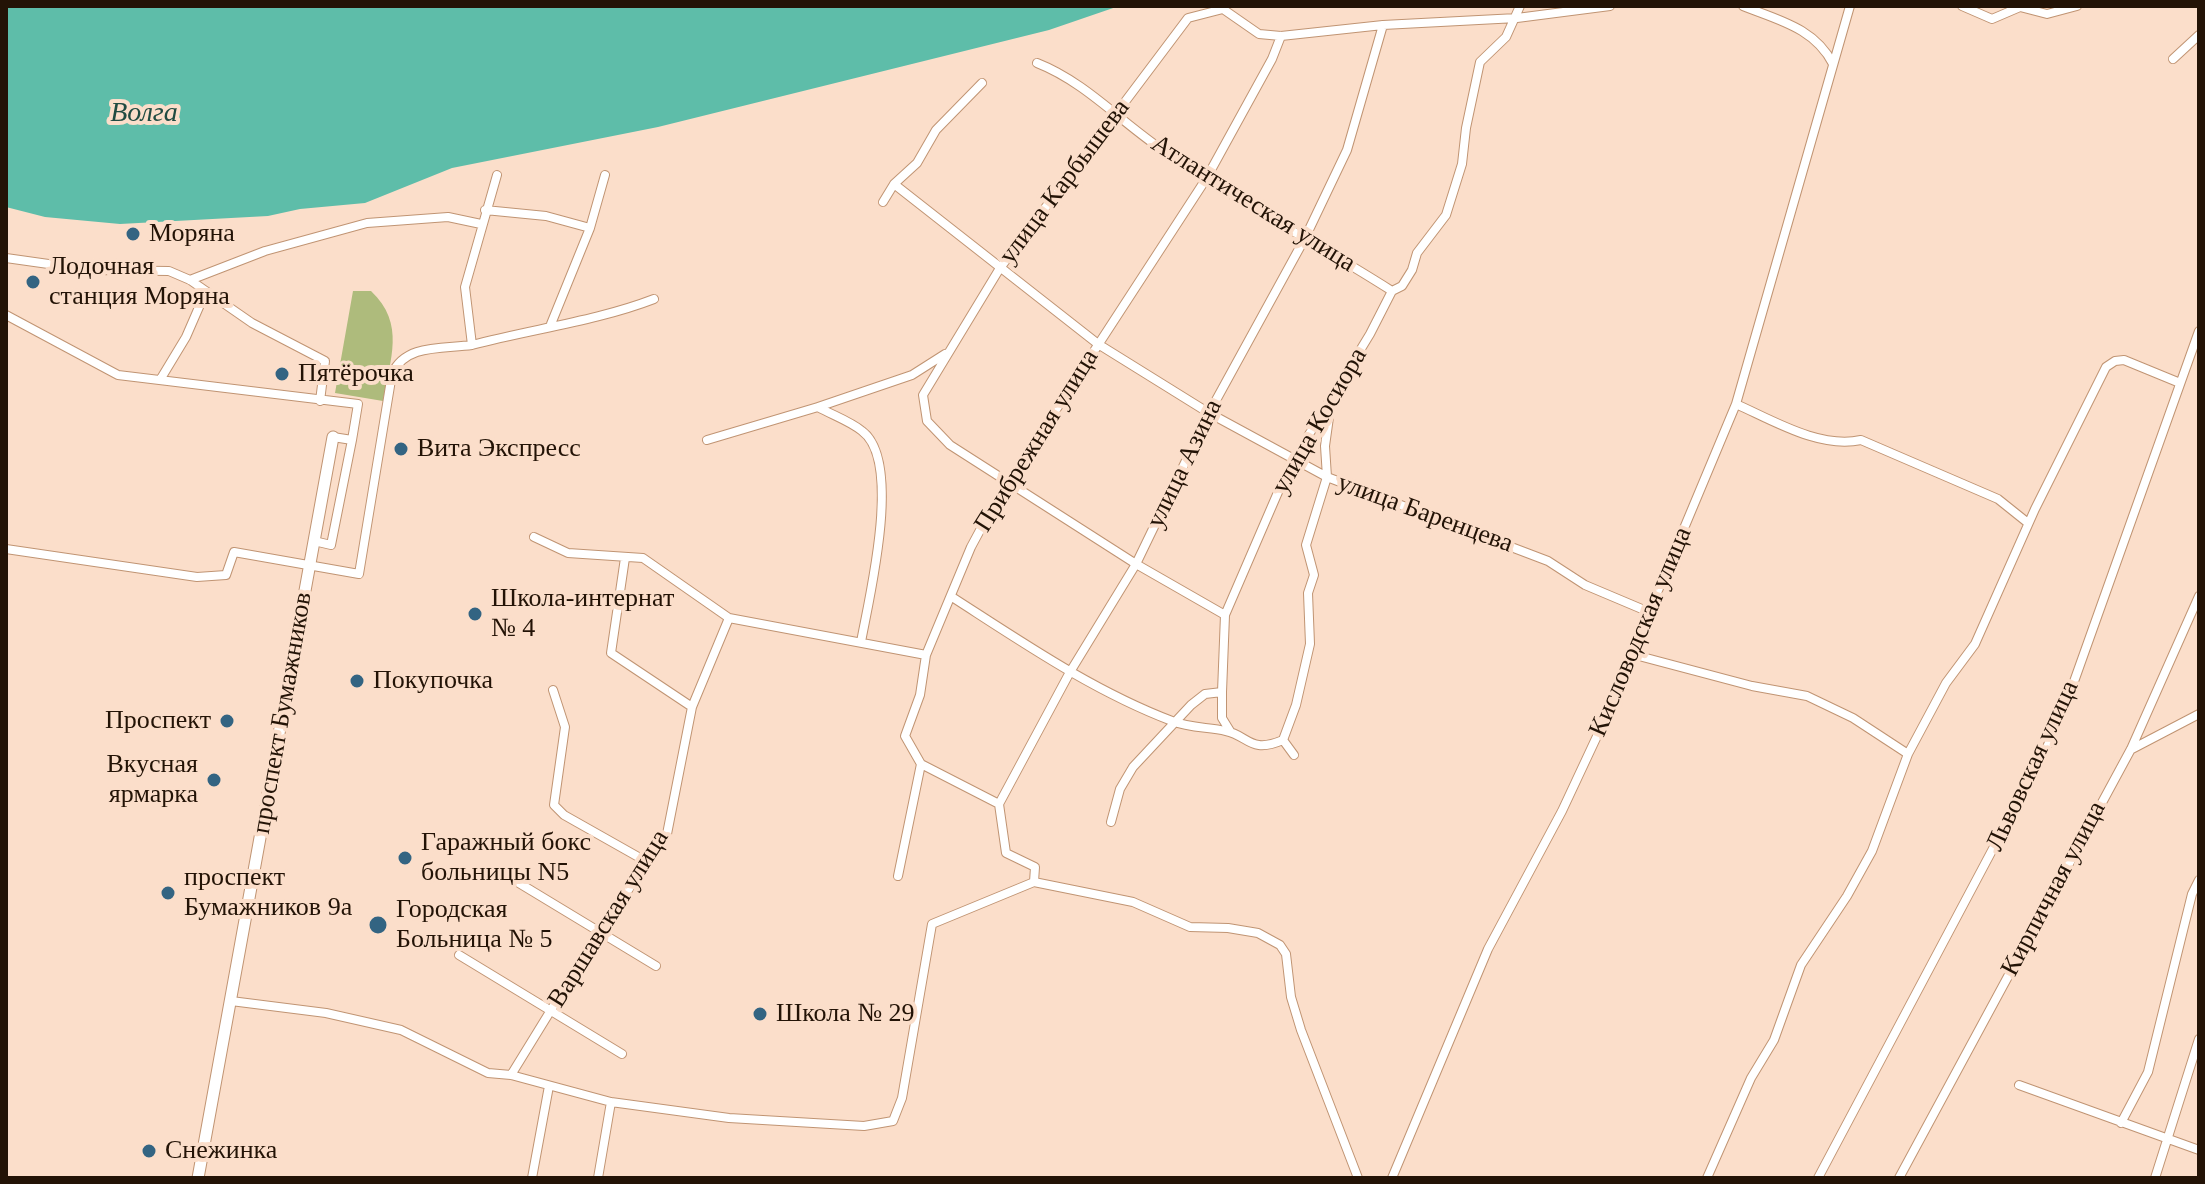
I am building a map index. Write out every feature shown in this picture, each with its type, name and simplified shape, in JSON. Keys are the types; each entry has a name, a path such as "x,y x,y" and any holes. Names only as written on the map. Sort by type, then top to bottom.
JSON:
{"street":[{"name":"улица Косиора","path":"1230,731 1222,718 1225,615 1292,460 1392,291 1402,286 1412,270 1417,253 1446,215 1462,164 1480,62 1506,37 1520,6"},
{"name":"улица Карбышева","path":"1225,615 1136,564 950,445 927,421 923,395 1000,268 1188,18 1205,11 1223,9 1259,34 1281,36 1383,25 1517,18 1610,6"},
{"path":"1743,6 1804,31 1823,44 1833,65"},
{"name":"Кисловодская улица","path":"1392,1178 1488,949 1562,811 1635,655 1649,612 1736,404 1850,6"},
{"path":"1962,6 1992,19 2020,7 2063,13 2077,6"},
{"name":"улица Азина","path":"999,804 1070,672 1136,564 1209,413 1305,238 1347,150 1383,25"},
{"path":"2173,59 2199,35"},
{"name":"Прибрежная улица","path":"921,764 905,736 920,695 926,655 971,547 1206,179 1272,59 1281,36"},
{"name":"Атлантическая улица","path":"1037,63 1053,70 1206,179 1392,291"},
{"path":"883,202 894,184 917,163 936,130 982,83"},
{"path":"472,345 465,287 497,175"},
{"path":"551,324 590,228 605,175"},
{"name":"улица Баренцева","path":"894,184 1098,344 1209,413 1327,477 1548,561 1585,585 1649,612"},
{"path":"485,210 546,216 590,228"},
{"path":"190,280 265,251 367,223 448,217 481,224"},
{"path":"6,258 91,270 169,271 190,280 252,323 325,361 320,401"},
{"path":"160,380 186,337 206,291"},
{"path":"6,549 197,577 226,575 234,552 359,574 392,374 398,360 407,353 472,345 551,324 617,313 654,299"},
{"path":"6,315 118,375 358,404 331,545 314,541"},
{"name":"Львовская улица","path":"1818,1178 2047,747 2066,704 2199,331"},
{"path":"707,440 912,375 950,350"},
{"path":"1707,1178 1751,1078 1774,1040 1801,965 1847,896 1872,851 1908,754 1946,683 1975,644 2028,523 2106,367 2124,360 2180,383"},
{"path":"952,597 1070,672 1172,721 1203,730 1230,731 1246,743 1271,745 1283,740 1296,705 1310,644 1308,593 1314,575 1306,545 1327,477 1325,446 1334,393"},
{"path":"1736,404 1793,430 1841,444 1861,440 1998,499 2028,523"},
{"path":"818,407 864,431 876,452 884,509 861,642"},
{"path":"333,437 352,440"},
{"name":"проспект Бумажников","path":"198,1178 333,437"},
{"path":"534,537 568,553 643,558 729,618 926,655"},
{"path":"625,558 611,653 692,707"},
{"name":"Кирпичная улица","path":"1899,1178 2131,749 2199,596"},
{"name":"Варшавская улица","path":"511,1075 599,932 667,834 692,707 729,618"},
{"path":"1635,655 1752,686 1807,696 1853,718 1908,754"},
{"path":"553,690 565,727 554,805 564,815 649,863"},
{"path":"1111,822 1120,789 1133,767 1172,721 1205,694 1222,692"},
{"path":"2131,749 2199,714"},
{"path":"1283,740 1294,755"},
{"path":"898,876 921,764 999,804 1006,853 1035,867 1034,882"},
{"path":"504,874 656,966"},
{"path":"2121,1123 2148,1072 2192,894 2199,880"},
{"path":"231,1001 326,1013 401,1030 488,1073 511,1075 611,1102 695,1116 864,1126 893,1121 912,1050 932,924 1034,882 1133,902 1190,927 1258,933 1280,945 1286,954 1291,997 1301,1030 1358,1178"},
{"path":"459,955 622,1054"},
{"path":"2155,1178 2199,1039"},
{"path":"2019,1085 2167,1141 2199,1150"},
{"path":"532,1178 549,1086"},
{"path":"598,1178 611,1102"}],"green space":[{"path":"353,291 371,291 389,316 393,343 383,401 335,393"}],"water":[{"name":"Волга","path":"6,6 1119,6 1049,30 658,127 452,168 365,203 300,209 268,216 120,224 45,217 6,207"}],"place":[{"name":"Моряна","path":"133,234"},
{"name":"Лодочная станция Моряна","path":"33,282"},
{"name":"Пятёрочка","path":"282,374"},
{"name":"Вита Экспресс","path":"401,449"},
{"name":"Школа-интернат № 4","path":"475,614"},
{"name":"Покупочка","path":"357,681"},
{"name":"Проспект","path":"227,721"},
{"name":"Вкусная ярмарка","path":"214,780"},
{"name":"Гаражный бокс больницы N5","path":"405,858"},
{"name":"проспект Бумажников 9а","path":"168,893"},
{"name":"Городская Больница № 5","path":"378,925"},
{"name":"Школа № 29","path":"760,1014"},
{"name":"Снежинка","path":"149,1151"}]}
